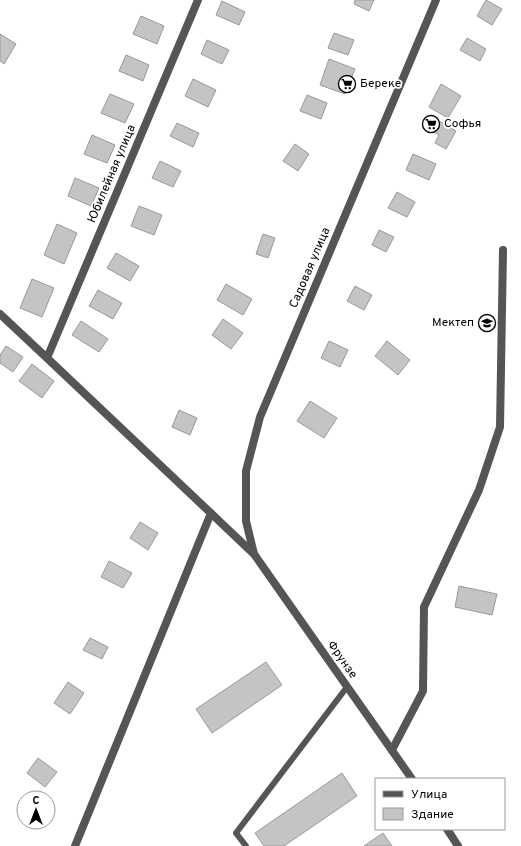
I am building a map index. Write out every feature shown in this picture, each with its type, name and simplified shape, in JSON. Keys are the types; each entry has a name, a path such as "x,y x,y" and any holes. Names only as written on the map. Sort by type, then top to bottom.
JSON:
{"street":[{"name":"Юбилейная улица","path":"47,358 198,0"},
{"name":"Садовая улица","path":"254,554 246,521 246,471 260,417 436,0"},
{"path":"392,750 423,691 424,607 479,490 500,427 503,250"},
{"path":"0,314 254,554"},
{"path":"75,846 211,514"},
{"name":"Фрунзе","path":"254,554 411,778"},
{"path":"448,830 458,846"}],"lane":[{"path":"246,846 236,833 347,687"}],"building":[{"path":"355,0 374,0 369,11 354,4"},
{"path":"486,0 502,9 492,25 477,16"},
{"path":"222,1 245,12 239,25 216,15"},
{"path":"141,16 164,26 157,44 133,34"},
{"path":"334,33 354,40 348,55 328,48"},
{"path":"0,34 16,44 4,64 0,61"},
{"path":"467,38 486,49 480,61 460,50"},
{"path":"207,40 229,50 222,64 201,54"},
{"path":"126,55 149,65 143,81 119,71"},
{"path":"329,59 355,69 345,94 320,85"},
{"path":"193,79 216,90 208,107 185,96"},
{"path":"441,84 461,96 448,118 429,107"},
{"path":"110,94 134,104 125,123 101,113"},
{"path":"307,95 327,103 321,119 300,111"},
{"path":"432,117 456,131 446,149 435,143 439,135 426,127"},
{"path":"177,123 199,133 193,147 170,136"},
{"path":"92,135 115,145 107,163 84,154"},
{"path":"295,144 309,154 298,171 283,161"},
{"path":"413,154 436,164 429,180 406,170"},
{"path":"160,161 181,171 173,187 152,178"},
{"path":"75,178 99,188 91,206 68,196"},
{"path":"397,192 415,202 407,217 388,208"},
{"path":"139,206 162,215 154,235 131,226"},
{"path":"57,224 77,233 64,264 44,255"},
{"path":"379,230 394,237 386,252 372,245"},
{"path":"263,234 275,238 268,258 256,254"},
{"path":"116,253 139,266 130,281 107,268"},
{"path":"32,279 54,288 42,317 20,308"},
{"path":"226,284 252,299 243,315 217,300"},
{"path":"355,286 372,295 364,310 347,301"},
{"path":"98,290 122,303 113,319 89,306"},
{"path":"223,319 243,333 231,349 212,335"},
{"path":"81,321 108,339 99,352 72,335"},
{"path":"329,341 348,350 340,367 321,358"},
{"path":"387,341 410,360 398,375 375,356"},
{"path":"6,346 23,357 13,372 0,363 0,355"},
{"path":"32,364 54,381 42,398 19,381"},
{"path":"310,401 337,418 324,438 297,421"},
{"path":"179,410 197,418 190,435 172,427"},
{"path":"140,522 158,533 148,550 130,538"},
{"path":"109,561 132,573 123,588 101,577"},
{"path":"459,586 497,594 492,615 455,607"},
{"path":"90,638 108,647 102,659 83,650"},
{"path":"266,662 282,685 212,733 196,709"},
{"path":"68,682 84,693 70,714 54,703"},
{"path":"38,758 57,772 45,787 27,773"},
{"path":"342,773 357,796 284,846 264,846 255,833"},
{"path":"383,833 392,846 364,846"}],"place":[{"name":"Береке","path":"347,84"},
{"name":"Софья","path":"431,124"},
{"name":"Мектеп","path":"487,323"}]}
